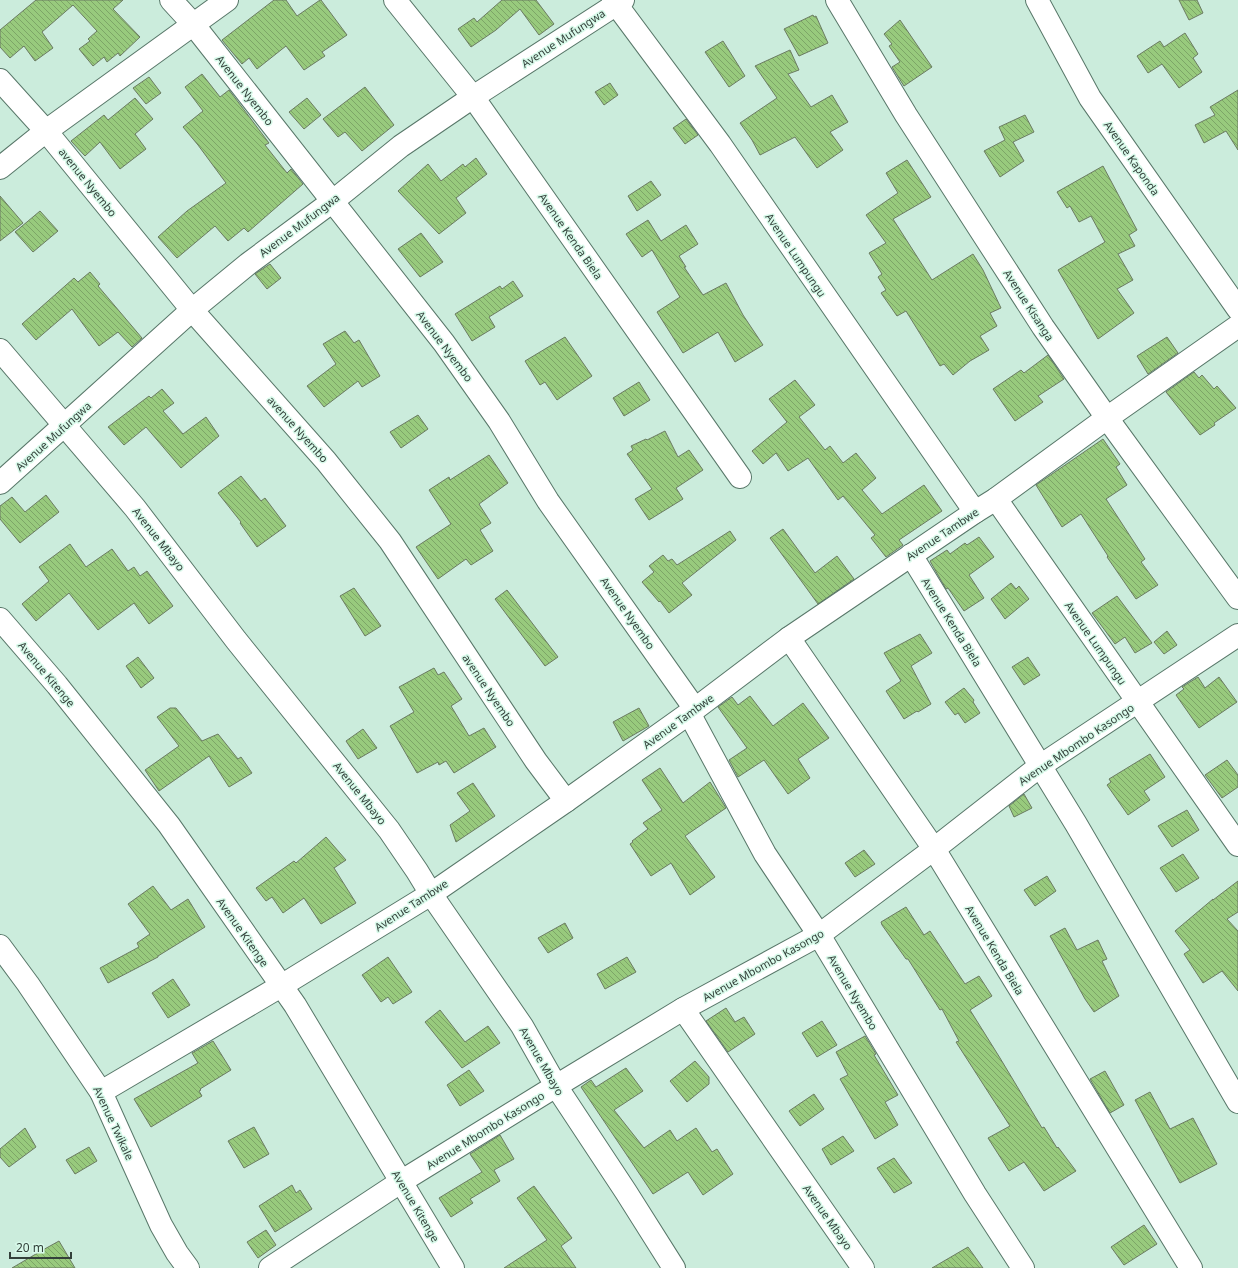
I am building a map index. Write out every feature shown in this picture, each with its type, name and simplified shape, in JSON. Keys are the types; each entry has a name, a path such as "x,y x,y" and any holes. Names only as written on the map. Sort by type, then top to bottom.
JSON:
{"street":[{"name":"Avenue Nyembo","path":"171,0 193,24 333,200 444,343 499,421 548,501 692,711 765,854 819,935 975,1194 1023,1268"},
{"path":"0,168 46,131 227,0"},
{"name":"Avenue Kenda Biela","path":"395,0 472,97 740,476"},
{"name":"Avenue Kisanga","path":"837,0 906,115 1043,327 1107,418 1238,598"},
{"name":"Avenue Kaponda","path":"1037,0 1090,98 1238,309"},
{"name":"Avenue Mufungwa","path":"0,484 192,310 248,264 333,200 401,146 472,97 618,1"},
{"name":"Avenue Lumpungu","path":"618,1 720,144 975,512"},
{"name":"avenue Nyembo","path":"0,80 46,131 192,310 326,461 390,541 536,761 566,801"},
{"name":"Avenue Tambwe","path":"101,1092 282,986 431,894 566,801 692,711 789,638 910,555 996,499 1107,418 1238,326"},
{"name":"Avenue Mbayo","path":"0,350 135,508 236,640 389,830 522,1026 556,1086 674,1268"},
{"name":"Avenue Lumpungu","path":"996,499 1238,845"},
{"name":"Avenue Kenda Biela","path":"910,555 1076,824 1238,1102"},
{"name":"Avenue Kitenge","path":"0,619 58,685 169,825 282,986 402,1181 453,1268"},
{"name":"Avenue Mbombo Kasongo","path":"270,1268 402,1181 556,1086 683,1009 819,935 934,850 1040,766 1238,635"},
{"name":"Avenue Kenda Biela","path":"789,638 934,850 1192,1268"},
{"name":"Avenue Twikale","path":"0,946 28,984 101,1092 161,1225 177,1253 188,1268"},
{"name":"Avenue Mbayo","path":"683,1009 863,1268"}],"building":[{"path":"36,0 123,0 113,9 140,37 120,56 118,53 107,62 104,57 93,66 79,49 90,41 88,39 97,31 73,5 42,32 53,48 35,61 24,46 10,58 0,47 0,30"},
{"path":"274,0 286,0 297,16 321,0 347,35 322,52 325,56 304,70 286,46 257,69 249,58 242,64 222,40"},
{"path":"502,0 536,0 554,24 539,35 520,9 496,30 471,47 458,29 474,18 477,22"},
{"path":"1179,0 1197,0 1203,13 1189,20"},
{"path":"813,15 814,17 816,16 828,43 799,56 784,29"},
{"path":"900,20 932,67 904,86 892,67 900,62 889,46 892,44 884,34"},
{"path":"1185,33 1198,54 1193,58 1202,72 1179,88 1162,64 1148,73 1137,56 1160,41 1164,47"},
{"path":"723,41 745,76 729,87 705,52"},
{"path":"790,50 799,70 788,74 811,107 832,95 848,122 830,132 843,150 817,168 795,137 760,155 740,123 777,98 755,66"},
{"path":"202,74 220,97 229,90 269,143 265,145 287,173 291,169 303,184 248,232 244,228 228,241 215,226 177,258 158,237 187,211 226,183 183,127 203,111 185,87"},
{"path":"149,77 161,93 146,104 133,88"},
{"path":"610,83 618,95 604,105 595,92"},
{"path":"365,87 394,125 362,151 345,132 338,137 323,119"},
{"path":"1238,90 1238,150 1226,131 1204,143 1195,125 1215,115 1210,107"},
{"path":"135,98 153,119 135,134 146,149 120,169 100,142 85,156 71,141 104,115 108,120"},
{"path":"307,98 321,115 304,129 289,112"},
{"path":"1025,115 1034,132 1013,142 1024,161 1000,177 984,151 1005,140 999,127"},
{"path":"686,119 698,135 685,144 673,128"},
{"path":"476,158 487,174 456,198 466,213 439,234 398,191 428,164 441,181 463,164 465,167"},
{"path":"907,160 931,197 893,219 932,280 973,254 983,270 1001,308 990,313 997,326 980,336 989,350 970,361 953,375 944,364 940,366 906,311 897,316 881,293 886,290 878,277 882,274 869,253 886,243 866,215 898,193 886,173"},
{"path":"1103,166 1137,230 1129,235 1135,246 1118,254 1133,280 1117,289 1134,313 1098,339 1058,270 1105,242 1091,216 1079,222 1070,206 1067,208 1057,192"},
{"path":"651,181 661,195 637,211 628,196"},
{"path":"0,196 23,223 0,241"},
{"path":"40,211 58,231 33,252 15,232"},
{"path":"648,220 661,241 686,225 698,244 679,256 686,267 684,267 703,295 726,283 743,315 763,345 735,362 718,332 683,353 657,312 680,297 652,250 642,257 626,234"},
{"path":"421,233 443,262 420,277 398,249"},
{"path":"270,264 281,278 267,289 255,274"},
{"path":"90,272 100,284 98,286 142,338 132,347 118,332 99,346 72,309 36,340 22,324 74,278 78,282"},
{"path":"513,281 523,296 489,317 495,327 472,341 455,314 500,286 502,289"},
{"path":"345,331 354,343 359,340 380,376 362,387 358,381 324,407 307,386 336,364 323,344"},
{"path":"565,337 592,376 557,400 545,382 540,385 525,361"},
{"path":"1167,337 1178,353 1148,374 1137,356"},
{"path":"1048,355 1064,379 1038,396 1043,402 1015,421 993,389 1021,370 1024,373"},
{"path":"1194,372 1199,378 1202,375 1214,389 1217,386 1236,408 1214,423 1215,425 1200,435 1166,392"},
{"path":"795,380 815,405 799,417 825,450 830,446 843,463 856,453 876,478 862,490 882,514 924,485 942,511 899,540 903,545 886,557 871,538 875,535 843,496 838,500 808,458 788,471 776,453 763,464 752,451 787,422 769,399"},
{"path":"639,382 650,400 624,416 613,398"},
{"path":"162,389 174,403 163,411 183,434 206,417 219,436 181,468 146,427 124,445 108,427 149,396 151,398"},
{"path":"418,415 428,429 401,448 390,432"},
{"path":"665,431 678,457 689,450 703,470 676,488 683,499 649,520 635,499 652,489 627,454 633,450 631,446"},
{"path":"1103,439 1120,464 1116,467 1127,485 1106,499 1145,559 1141,562 1158,585 1136,599 1107,557 1108,556 1081,514 1062,527 1036,485"},
{"path":"489,455 508,483 479,504 491,523 480,530 493,551 471,565 466,559 438,579 416,547 451,524 429,490 449,477 450,480"},
{"path":"241,476 261,501 265,498 286,526 257,547 240,523 241,522 218,493"},
{"path":"46,495 59,512 20,543 0,519 0,506 12,497 25,512"},
{"path":"783,529 815,573 837,556 854,579 818,604 770,538"},
{"path":"730,531 736,540 682,583 692,595 669,613 642,582 654,572 649,566 663,555 668,561 672,559 677,565"},
{"path":"979,537 994,557 969,575 984,598 964,611 948,588 946,589 930,561 947,550 950,554 965,543 967,545"},
{"path":"70,544 86,567 112,549 128,571 134,567 140,576 147,571 173,606 149,624 134,603 98,630 69,593 36,621 22,604 49,581 39,567"},
{"path":"1011,583 1016,589 1019,586 1029,599 1005,619 991,599"},
{"path":"354,588 381,626 365,636 340,596"},
{"path":"507,590 558,657 545,666 495,599"},
{"path":"1117,596 1152,643 1135,653 1125,637 1115,644 1092,613"},
{"path":"1167,631 1177,645 1164,654 1154,642"},
{"path":"920,634 932,653 911,666 931,704 904,719 886,691 901,681 884,653"},
{"path":"138,657 154,678 141,688 126,666"},
{"path":"1028,657 1040,675 1024,685 1012,667"},
{"path":"434,668 438,675 444,672 462,699 451,706 469,736 484,728 496,747 454,773 446,761 439,765 438,762 417,773 390,726 414,712 399,687"},
{"path":"1198,677 1205,688 1219,677 1237,702 1199,728 1176,695 1184,689 1182,687"},
{"path":"964,688 974,700 973,702 980,713 965,723 958,713 955,715 945,702"},
{"path":"750,696 773,726 803,703 829,738 798,759 810,778 788,794 764,760 738,777 729,760 747,748 718,707 732,697 738,705"},
{"path":"170,708 176,708 202,741 218,734 238,759 241,757 252,773 229,787 209,756 159,791 145,770 179,746 157,717"},
{"path":"639,708 649,726 623,741 613,722"},
{"path":"363,729 377,748 358,759 346,741"},
{"path":"1150,754 1165,777 1144,791 1150,800 1128,815 1107,785 1111,782 1109,779"},
{"path":"1227,760 1238,775 1238,787 1222,798 1205,775"},
{"path":"660,768 683,803 710,782 726,808 685,836 715,877 690,895 671,863 651,876 630,844 648,829 643,823 662,810 642,780"},
{"path":"473,783 495,816 456,842 450,825 470,811 457,793"},
{"path":"1024,794 1032,808 1014,817 1009,806"},
{"path":"1187,810 1199,830 1172,847 1158,826"},
{"path":"326,837 346,860 334,868 356,903 321,924 304,898 283,913 272,897 266,901 256,888 294,861 296,863"},
{"path":"864,850 875,864 855,877 845,863"},
{"path":"1183,854 1199,878 1176,892 1160,868"},
{"path":"1047,876 1056,891 1035,906 1024,890"},
{"path":"1238,881 1238,912 1227,919 1238,931 1238,991 1222,971 1203,983 1184,954 1190,950 1175,931 1213,899"},
{"path":"153,886 171,910 188,899 205,927 158,957 108,983 100,968 139,947 137,943 150,934 128,904"},
{"path":"906,907 924,935 930,931 965,984 979,976 992,996 970,1010 1042,1128 1044,1127 1057,1148 1058,1147 1076,1171 1044,1191 1024,1162 1009,1171 988,1138 1010,1126 956,1042 959,1041 942,1009 940,1010 908,959 906,959 882,925 881,922"},
{"path":"565,923 573,938 548,953 538,938"},
{"path":"1065,928 1077,950 1098,940 1107,959 1102,961 1119,996 1094,1012 1085,999 1050,936"},
{"path":"388,957 412,992 393,1004 388,997 381,1002 362,975"},
{"path":"627,957 636,972 605,989 597,974"},
{"path":"173,979 190,1005 168,1018 152,993"},
{"path":"726,1008 735,1022 744,1017 755,1034 728,1052 706,1021"},
{"path":"440,1010 465,1042 488,1026 500,1043 462,1068 425,1022"},
{"path":"822,1021 837,1045 817,1057 802,1033"},
{"path":"865,1036 876,1054 874,1055 898,1095 885,1102 898,1125 875,1139 840,1079 848,1075 836,1052"},
{"path":"213,1041 231,1070 200,1089 201,1090 199,1091 202,1096 151,1127 134,1099 198,1063 192,1053"},
{"path":"695,1061 709,1077 709,1084 687,1102 670,1081"},
{"path":"626,1068 643,1091 614,1110 644,1148 670,1130 677,1141 696,1128 712,1152 717,1149 733,1174 703,1195 688,1172 653,1194 581,1087 591,1080 596,1087"},
{"path":"469,1070 484,1091 460,1106 447,1085"},
{"path":"1105,1071 1124,1105 1110,1113 1090,1079"},
{"path":"1150,1092 1170,1129 1193,1118 1217,1164 1180,1183 1135,1100"},
{"path":"814,1094 824,1109 800,1126 789,1111"},
{"path":"254,1127 269,1154 244,1168 228,1141"},
{"path":"25,1128 36,1147 9,1167 0,1157 0,1149"},
{"path":"500,1135 514,1159 494,1170 500,1181 470,1199 473,1203 451,1217 439,1198 482,1172 470,1154"},
{"path":"843,1136 854,1151 831,1165 822,1149"},
{"path":"89,1147 97,1161 75,1174 66,1160"},
{"path":"894,1158 912,1183 894,1193 877,1168"},
{"path":"292,1185 296,1193 300,1190 312,1209 275,1232 259,1206"},
{"path":"534,1186 572,1238 561,1246 576,1268 504,1268 547,1240 517,1198"},
{"path":"1144,1225 1157,1244 1124,1265 1111,1247"},
{"path":"266,1230 276,1245 258,1258 247,1242"},
{"path":"59,1241 75,1268 12,1268 41,1251"},
{"path":"968,1247 983,1268 932,1268"}]}
